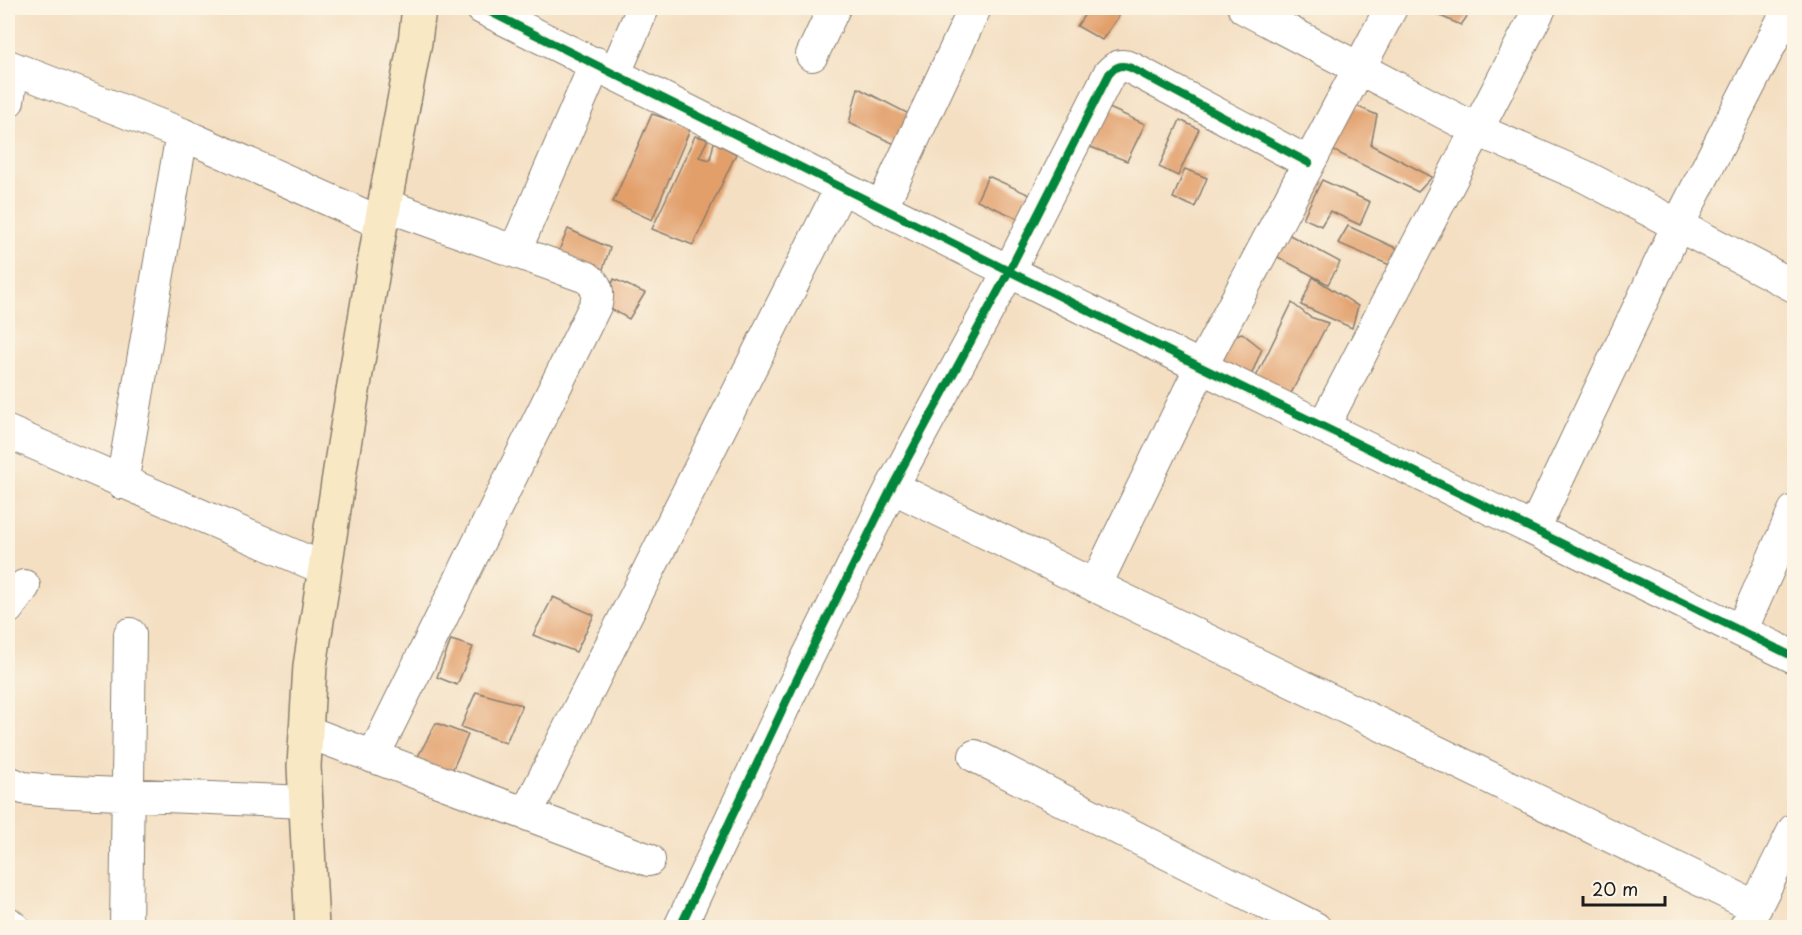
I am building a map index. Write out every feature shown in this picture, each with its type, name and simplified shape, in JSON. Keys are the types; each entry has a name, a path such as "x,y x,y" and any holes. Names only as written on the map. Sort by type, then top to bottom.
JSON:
{"street":[{"path":"312,927 305,731 310,666 383,214 415,42 418,8"},
{"path":"482,8 1201,368 1794,657"},
{"path":"515,251 605,68 643,8"},
{"path":"812,55 834,8"},
{"path":"881,208 975,8"},
{"path":"1244,8 1477,130 1584,176 1794,286"},
{"path":"1095,586 1201,368 1391,8"},
{"path":"1323,427 1540,8"},
{"path":"1534,529 1678,225 1789,8"},
{"path":"680,927 794,685 892,487 1009,271 1115,67 1123,65 1131,68 1310,163"},
{"path":"8,101 10,67 383,214 515,251 586,277 595,284 598,294 596,304 373,757"},
{"path":"122,483 183,134"},
{"path":"526,814 841,188"},
{"path":"8,432 325,569"},
{"path":"892,487 1095,586 1750,917 1794,830"},
{"path":"1741,631 1794,511"},
{"path":"126,927 130,634"},
{"path":"305,731 649,860"},
{"path":"975,756 1315,927"},
{"path":"8,782 23,788 51,791 306,802"},
{"path":"8,923 14,927"}],"building":[{"path":"1089,8 1102,8 1119,16 1102,40 1077,26"},
{"path":"1422,8 1473,8 1461,25"},
{"path":"858,88 911,115 897,145 849,123"},
{"path":"1349,103 1377,115 1371,145 1432,177 1418,192 1326,147"},
{"path":"1107,107 1145,124 1127,161 1088,146"},
{"path":"652,114 691,127 652,220 613,202"},
{"path":"1180,120 1199,129 1178,176 1159,167"},
{"path":"695,136 708,139 699,157 710,160 714,142 736,154 693,245 652,229"},
{"path":"1185,169 1207,178 1195,207 1173,198"},
{"path":"988,176 1030,195 1019,219 977,200"},
{"path":"1322,180 1370,202 1360,225 1330,211 1321,226 1303,218"},
{"path":"1348,226 1398,249 1392,266 1338,243"},
{"path":"568,229 610,248 602,272 558,253"},
{"path":"1286,233 1340,262 1328,284 1274,255"},
{"path":"1313,277 1358,306 1352,328 1301,305"},
{"path":"614,279 645,293 629,319 604,305"},
{"path":"1292,303 1310,317 1328,323 1289,397 1255,379"},
{"path":"1242,333 1262,349 1250,378 1211,361 1223,339"},
{"path":"553,597 594,615 576,652 533,635"},
{"path":"451,640 473,647 457,685 437,677"},
{"path":"476,692 522,705 506,743 461,727"},
{"path":"436,723 468,735 451,773 416,760"}],"cycle path":[{"path":"482,8 1201,367 1794,657"},
{"path":"680,927 794,685 892,487 1009,271 1109,74 1119,66 1131,68 1309,163"}]}
